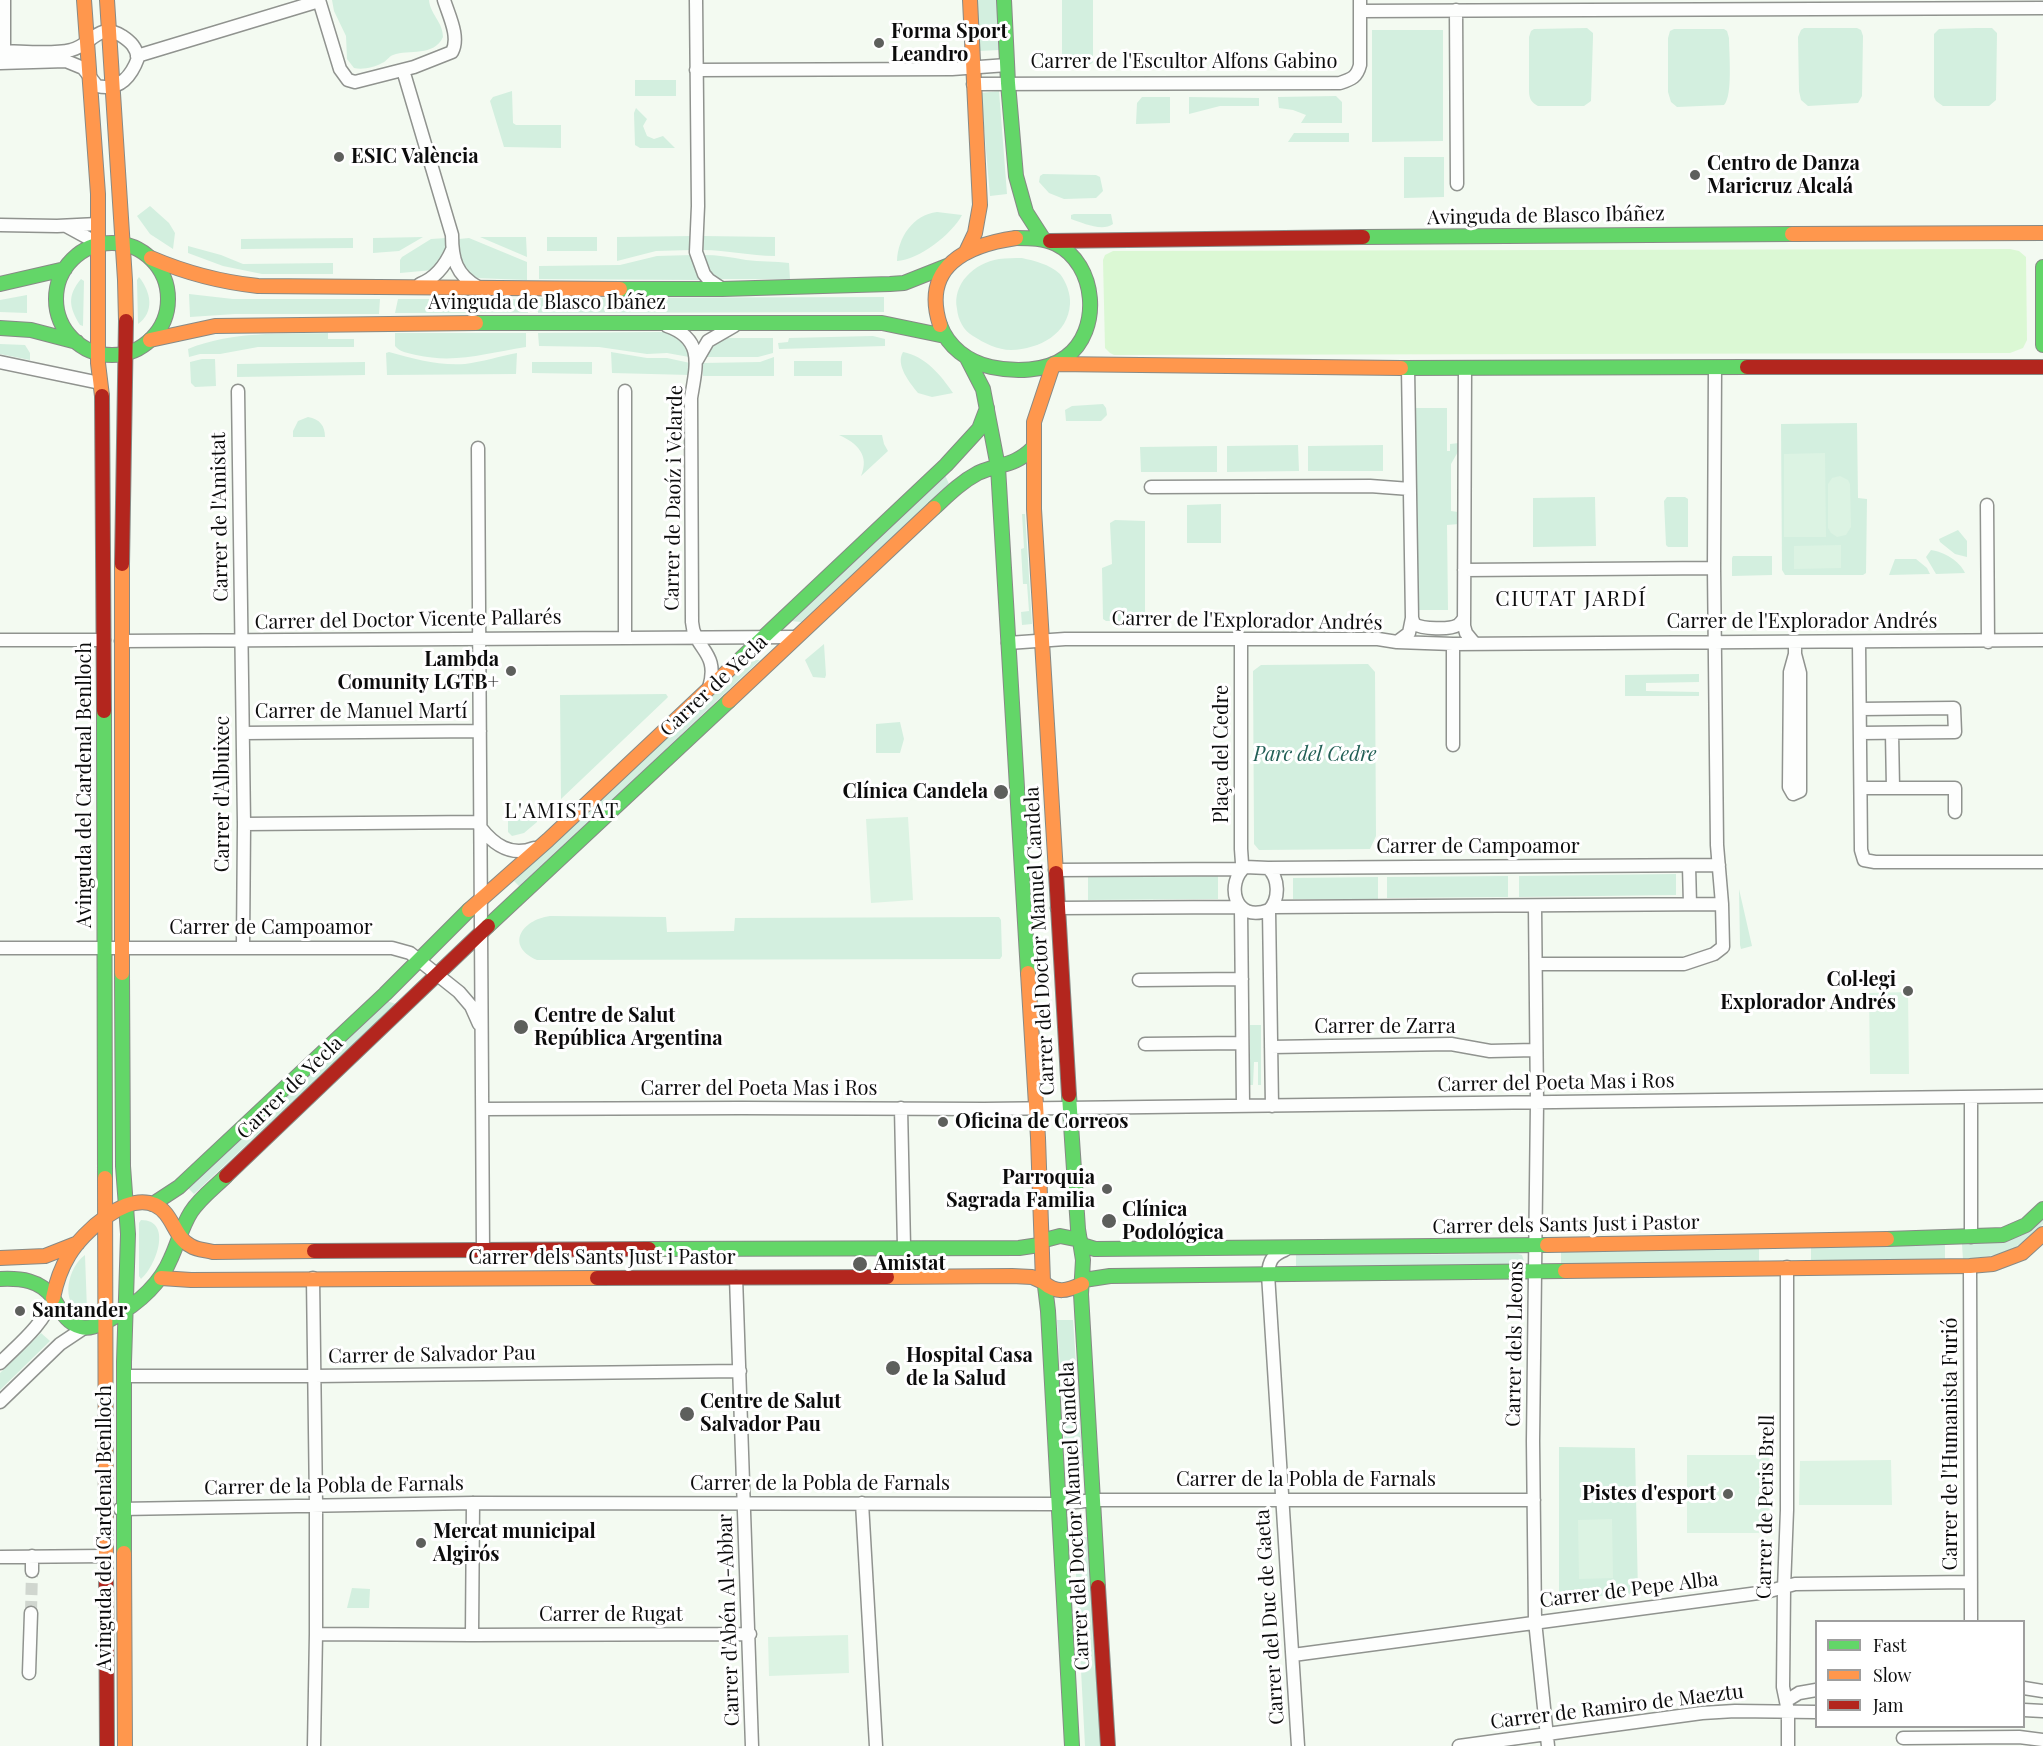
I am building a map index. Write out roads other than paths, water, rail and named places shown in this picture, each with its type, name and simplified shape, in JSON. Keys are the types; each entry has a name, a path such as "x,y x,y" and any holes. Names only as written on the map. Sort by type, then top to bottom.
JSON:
{"main road":[{"name":"Avinguda del Cardenal Benlloch","path":"84,0 99,244 98,353 103,407 107,1746"},
{"name":"Avinguda del Cardenal Benlloch","path":"107,0 124,244 126,353 121,641 123,1166 127,1206 124,1376 124,1746"},
{"path":"966,252 975,233 980,205 970,0"},
{"path":"1004,0 1008,83 1019,191 1029,219 1047,241"},
{"name":"Avinguda de Blasco Ibáñez","path":"1047,241 1685,234 2043,233"},
{"path":"1053,364 1068,356 1079,344 1088,328 1089,290 1083,271 1074,257 1062,247 1047,241 1016,238 995,241 966,252 947,266 935,296 936,309 945,336 967,358 985,366 1003,369 1032,368 1053,364 1408,368 2043,367"},
{"path":"0,284 65,269 83,251 99,244"},
{"name":"Avinguda de Blasco Ibáñez","path":"99,244 124,244 139,249 151,258 183,273 252,286 481,290 722,289 898,284 947,266"},
{"path":"150,340 164,322 168,299 164,277 151,258"},
{"path":"2043,267 2043,345"},
{"name":"Avinguda de Blasco Ibáñez","path":"65,269 58,286 56,303 65,329 77,342"},
{"name":"Avinguda de Blasco Ibáñez","path":"0,328 31,330 77,342 98,353 112,355 139,348 150,340 232,324 882,323 945,336"},
{"name":"Carrer del Doctor Manuel Candela","path":"967,358 983,389 998,467 1008,643 1038,868 1047,910 1070,1107 1081,1243"},
{"name":"Carrer del Doctor Manuel Candela","path":"1040,1243 1035,1107 1023,904 1038,868 1042,639 1034,509 1033,448 1035,415 1053,364"},
{"name":"Carrer de Yecla","path":"153,1204 179,1186 385,994 482,898 548,840 962,450 979,429 987,408"},
{"name":"Carrer de Yecla","path":"181,1237 183,1222 196,1205 481,932 957,486 979,473 1022,459 1033,448"},
{"path":"1023,904 1026,909 1033,912 1047,910"},
{"path":"26,1278 38,1284 53,1298 65,1318 73,1324 84,1328 106,1321 146,1294 160,1278 181,1237 173,1221 166,1212 153,1204 127,1206 105,1218 78,1243 64,1264 53,1298"},
{"name":"Carrer dels Sants Just i Pastor","path":"1081,1243 1095,1249 1292,1248 1535,1246 1971,1237 2006,1235 2028,1226 2043,1209"},
{"path":"1083,1282 1081,1243 1062,1236 1046,1239 1040,1243 1044,1284 1051,1289 1062,1290 1075,1288 1095,1276 1535,1273 1787,1267 1970,1266 1993,1264 2022,1253 2043,1234"},
{"name":"Carrer dels Sants Just i Pastor","path":"181,1237 189,1245 213,1252 1019,1248 1040,1243"},
{"path":"1787,1240 1787,1267"},
{"path":"0,1258 45,1256 78,1243"},
{"path":"483,1251 483,1278"},
{"path":"0,1278 36,1279 42,1277 48,1269 44,1260 30,1258"},
{"name":"Carrer dels Sants Just i Pastor","path":"160,1278 191,1280 1012,1276 1032,1277 1044,1284"},
{"name":"Carrer del Doctor Manuel Candela","path":"1083,1282 1108,1746"},
{"name":"Carrer del Doctor Manuel Candela","path":"1044,1284 1048,1311 1072,1746"}],"street":[{"path":"0,63 66,61 83,68 98,86 113,87 122,83 130,75 137,56 132,43 117,33 109,31 102,32 71,50 2,51 4,0"},
{"path":"137,56 319,1 340,69 348,80 363,82 452,52 456,46 455,37 444,0"},
{"path":"696,0 698,206 696,252 699,264 709,280 722,289"},
{"path":"1360,6 1456,10 1699,4 2043,8"},
{"name":"Carrer de l'Escultor Alfons Gabino","path":"973,84 1340,83 1358,74 1360,6"},
{"path":"1456,10 1457,184"},
{"path":"696,70 952,69 1007,65"},
{"name":"Avinguda de Blasco Ibáñez","path":"404,70 452,235 454,261 459,273 481,290"},
{"name":"Avinguda de Blasco Ibáñez","path":"0,225 98,224"},
{"name":"Avinguda de Blasco Ibáñez","path":"66,226 99,244"},
{"name":"Avinguda de Blasco Ibáñez","path":"407,287 422,284 441,270 452,249"},
{"name":"Carrer de Daoíz i Velarde","path":"657,322 677,329 685,335 691,343 697,360 693,388 692,622 695,637"},
{"name":"Carrer de Daoíz i Velarde","path":"697,360 708,341 738,324"},
{"path":"0,362 100,382"},
{"path":"1396,642 1409,633 1412,618 1408,368"},
{"path":"1465,368 1464,618 1466,633 1475,644"},
{"path":"1536,964 1689,963 1720,951 1723,947 1719,865 1714,568 1715,368"},
{"name":"Carrer de l'Amistat","path":"238,391 241,642"},
{"path":"625,391 626,638"},
{"path":"478,448 483,1251"},
{"path":"1151,487 1370,486 1410,489"},
{"path":"1987,505 1988,642"},
{"path":"1464,570 1714,568"},
{"path":"1412,618 1414,624 1424,628 1452,627 1461,623 1464,618"},
{"path":"695,637 708,653 712,670 709,688"},
{"name":"Carrer del Doctor Vicente Pallarés","path":"121,641 794,637"},
{"path":"1008,643 1042,639"},
{"name":"Carrer de l'Explorador Andrés","path":"1042,639 1378,639 1453,644 1716,642 1795,649 1859,642 2043,640"},
{"path":"0,640 104,640"},
{"name":"Plaça del Cedre","path":"1241,640 1241,849 1243,868"},
{"name":"Carrer d'Albuixec","path":"241,642 244,824 243,946"},
{"path":"1859,642 1862,857 1867,862 2043,862"},
{"path":"1453,644 1453,745"},
{"path":"1795,649 1800,673 1800,791 1793,794 1789,787 1790,672 1795,649"},
{"path":"1860,709 1954,708 1954,732 1860,733"},
{"name":"Carrer de Manuel Martí","path":"243,733 480,731"},
{"path":"1893,733 1893,788"},
{"path":"1861,788 1955,788 1955,812"},
{"path":"244,824 480,825 496,844 513,852 524,852 548,840"},
{"name":"Carrer de Campoamor","path":"1268,868 1719,865"},
{"path":"1689,866 1690,904"},
{"path":"1038,868 1268,868 1272,872 1276,882 1276,902 1271,909 1272,1106"},
{"path":"1243,868 1236,881 1240,908 1243,1105"},
{"path":"1047,910 1240,908 1254,913 1271,909 1722,904"},
{"name":"Carrer dels Lleons","path":"1535,906 1537,1103 1535,1621 1547,1740"},
{"name":"Carrer de Campoamor","path":"0,948 243,946 392,948 403,950 418,959"},
{"path":"418,959 459,992 471,1006 480,1025 482,1039"},
{"path":"1139,980 1242,979"},
{"path":"1144,1044 1242,1043"},
{"name":"Carrer de Zarra","path":"1271,1047 1451,1044 1490,1051 1535,1050"},
{"name":"Carrer del Poeta Mas i Ros","path":"483,1109 1272,1106 2043,1096"},
{"path":"1971,1097 1971,1237"},
{"path":"901,1108 904,1247"},
{"path":"1268,1274 1272,1257 1292,1248"},
{"name":"Carrer de l'Humanista Furió","path":"1970,1266 1971,1620"},
{"name":"Carrer de Peris Brell","path":"1787,1267 1787,1510 1783,1687 1787,1706 1788,1746"},
{"name":"Carrer del Duc de Gaeta","path":"1268,1274 1298,1746"},
{"name":"Carrer d'Abén Al-Abbar","path":"736,1277 750,1634 752,1746"},
{"path":"313,1278 316,1505 314,1746"},
{"path":"0,1363 39,1324 48,1312 53,1298"},
{"path":"0,1402 60,1344 84,1328"},
{"name":"Carrer de Salvador Pau","path":"124,1376 740,1371"},
{"name":"Carrer de la Pobla de Farnals","path":"106,1509 473,1503 1058,1504 1094,1500 1534,1500"},
{"path":"472,1635 473,1503"},
{"path":"862,1503 876,1746"},
{"path":"32,1556 32,1571"},
{"path":"0,1557 106,1556"},
{"name":"Carrer de Pepe Alba","path":"1293,1655 1766,1592 1795,1584 1971,1582"},
{"path":"29,1673 31,1613"},
{"name":"Carrer de Rugat","path":"316,1634 750,1634"},
{"path":"2025,1688 2043,1691"},
{"name":"Carrer de Ramiro de Maeztu","path":"1787,1706 1799,1693 1815,1690"},
{"name":"Carrer de Ramiro de Maeztu","path":"1459,1746 1547,1740 1702,1713 1787,1706 1815,1712"},
{"path":"2025,1710 2043,1711"},
{"path":"1904,1737 2019,1737 2043,1740"}],"tunnel":[{"path":"31,1613 32,1571"}],"place":[{"name":"Forma Sport Leandro","path":"879,43"},
{"name":"ESIC València","path":"339,157"},
{"name":"Centro de Danza Maricruz Alcalá","path":"1695,175"},
{"name":"Lambda Comunity LGTB+","path":"511,671"},
{"name":"Clínica Candela","path":"1001,792"},
{"name":"Col·legi Explorador Andrés","path":"1908,991"},
{"name":"Centre de Salut República Argentina","path":"521,1027"},
{"name":"Oficina de Correos","path":"943,1122"},
{"name":"Parroquia Sagrada Familia","path":"1107,1189"},
{"name":"Clínica Podológica","path":"1109,1221"},
{"name":"Amistat","path":"860,1264"},
{"name":"Santander","path":"20,1311"},
{"name":"Hospital Casa de la Salud","path":"893,1368"},
{"name":"Centre de Salut Salvador Pau","path":"687,1414"},
{"name":"Pistes d'esport","path":"1728,1494"},
{"name":"Mercat municipal Algirós","path":"421,1543"}],"district":[{"name":"CIUTAT JARDÍ","path":"1571,599"},
{"name":"L'AMISTAT","path":"562,811"}],"park label":[{"name":"Parc del Cedre","path":"1315,755"}]}
